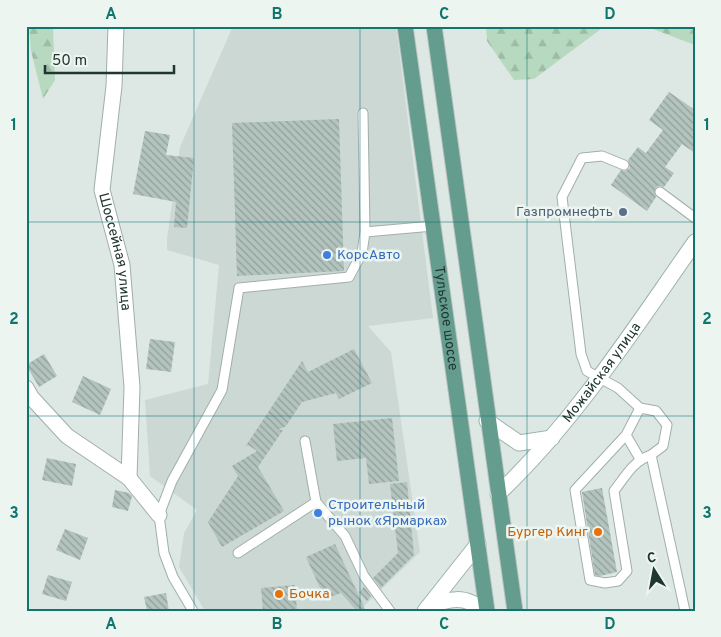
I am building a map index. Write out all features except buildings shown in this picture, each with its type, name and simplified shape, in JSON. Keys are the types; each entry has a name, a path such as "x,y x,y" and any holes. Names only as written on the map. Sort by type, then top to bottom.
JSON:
{"main road":[{"name":"Тульское шоссе","path":"405,26 488,611"},
{"name":"Тульское шоссе","path":"434,26 487,421 515,611"}],"street":[{"name":"Шоссейная улица","path":"116,26 114,86 102,190 122,264 132,387 129,478"},
{"name":"Можайская улица","path":"498,494 535,459 600,378 695,242"},
{"path":"26,388 31,397 67,436 129,478 159,515"},
{"path":"487,421 519,443 552,438"},
{"path":"426,609 478,544"},
{"path":"426,609 446,600 463,599 475,603 482,611"}],"lane":[{"path":"193,611 173,577 164,552 159,515 172,481 222,390 239,288 349,277 362,253 365,232 362,113"},
{"path":"624,165 602,156 582,158 562,197 581,354 587,370 618,388 640,408 656,412 667,425 663,446 640,459 614,491 626,571 618,581 605,583 590,580 575,490 626,435 640,408"},
{"path":"660,192 695,218"},
{"path":"365,232 433,226"},
{"path":"626,435 640,459"},
{"path":"305,441 316,502 345,536 364,576 390,611"},
{"path":"650,455 685,611"},
{"path":"238,553 316,502"}],"shaded area":[{"path":"233,26 396,26 433,318 368,326 391,352 420,552 359,611 205,611 179,567 184,533 197,510 150,476 145,400 208,384 219,265 167,250 167,239 180,147"}],"green space":[{"path":"29,26 53,26 55,80 43,99 31,51"},
{"path":"486,26 605,26 534,79 514,80 487,41"},
{"path":"645,26 695,26 695,45"}],"place":[{"name":"Газпромнефть","path":"623,212"},
{"name":"КорсАвто","path":"327,255"},
{"name":"Строительный рынок «Ярмарка»","path":"318,513"},
{"name":"Бургер Кинг","path":"598,532"},
{"name":"Бочка","path":"279,594"}]}
